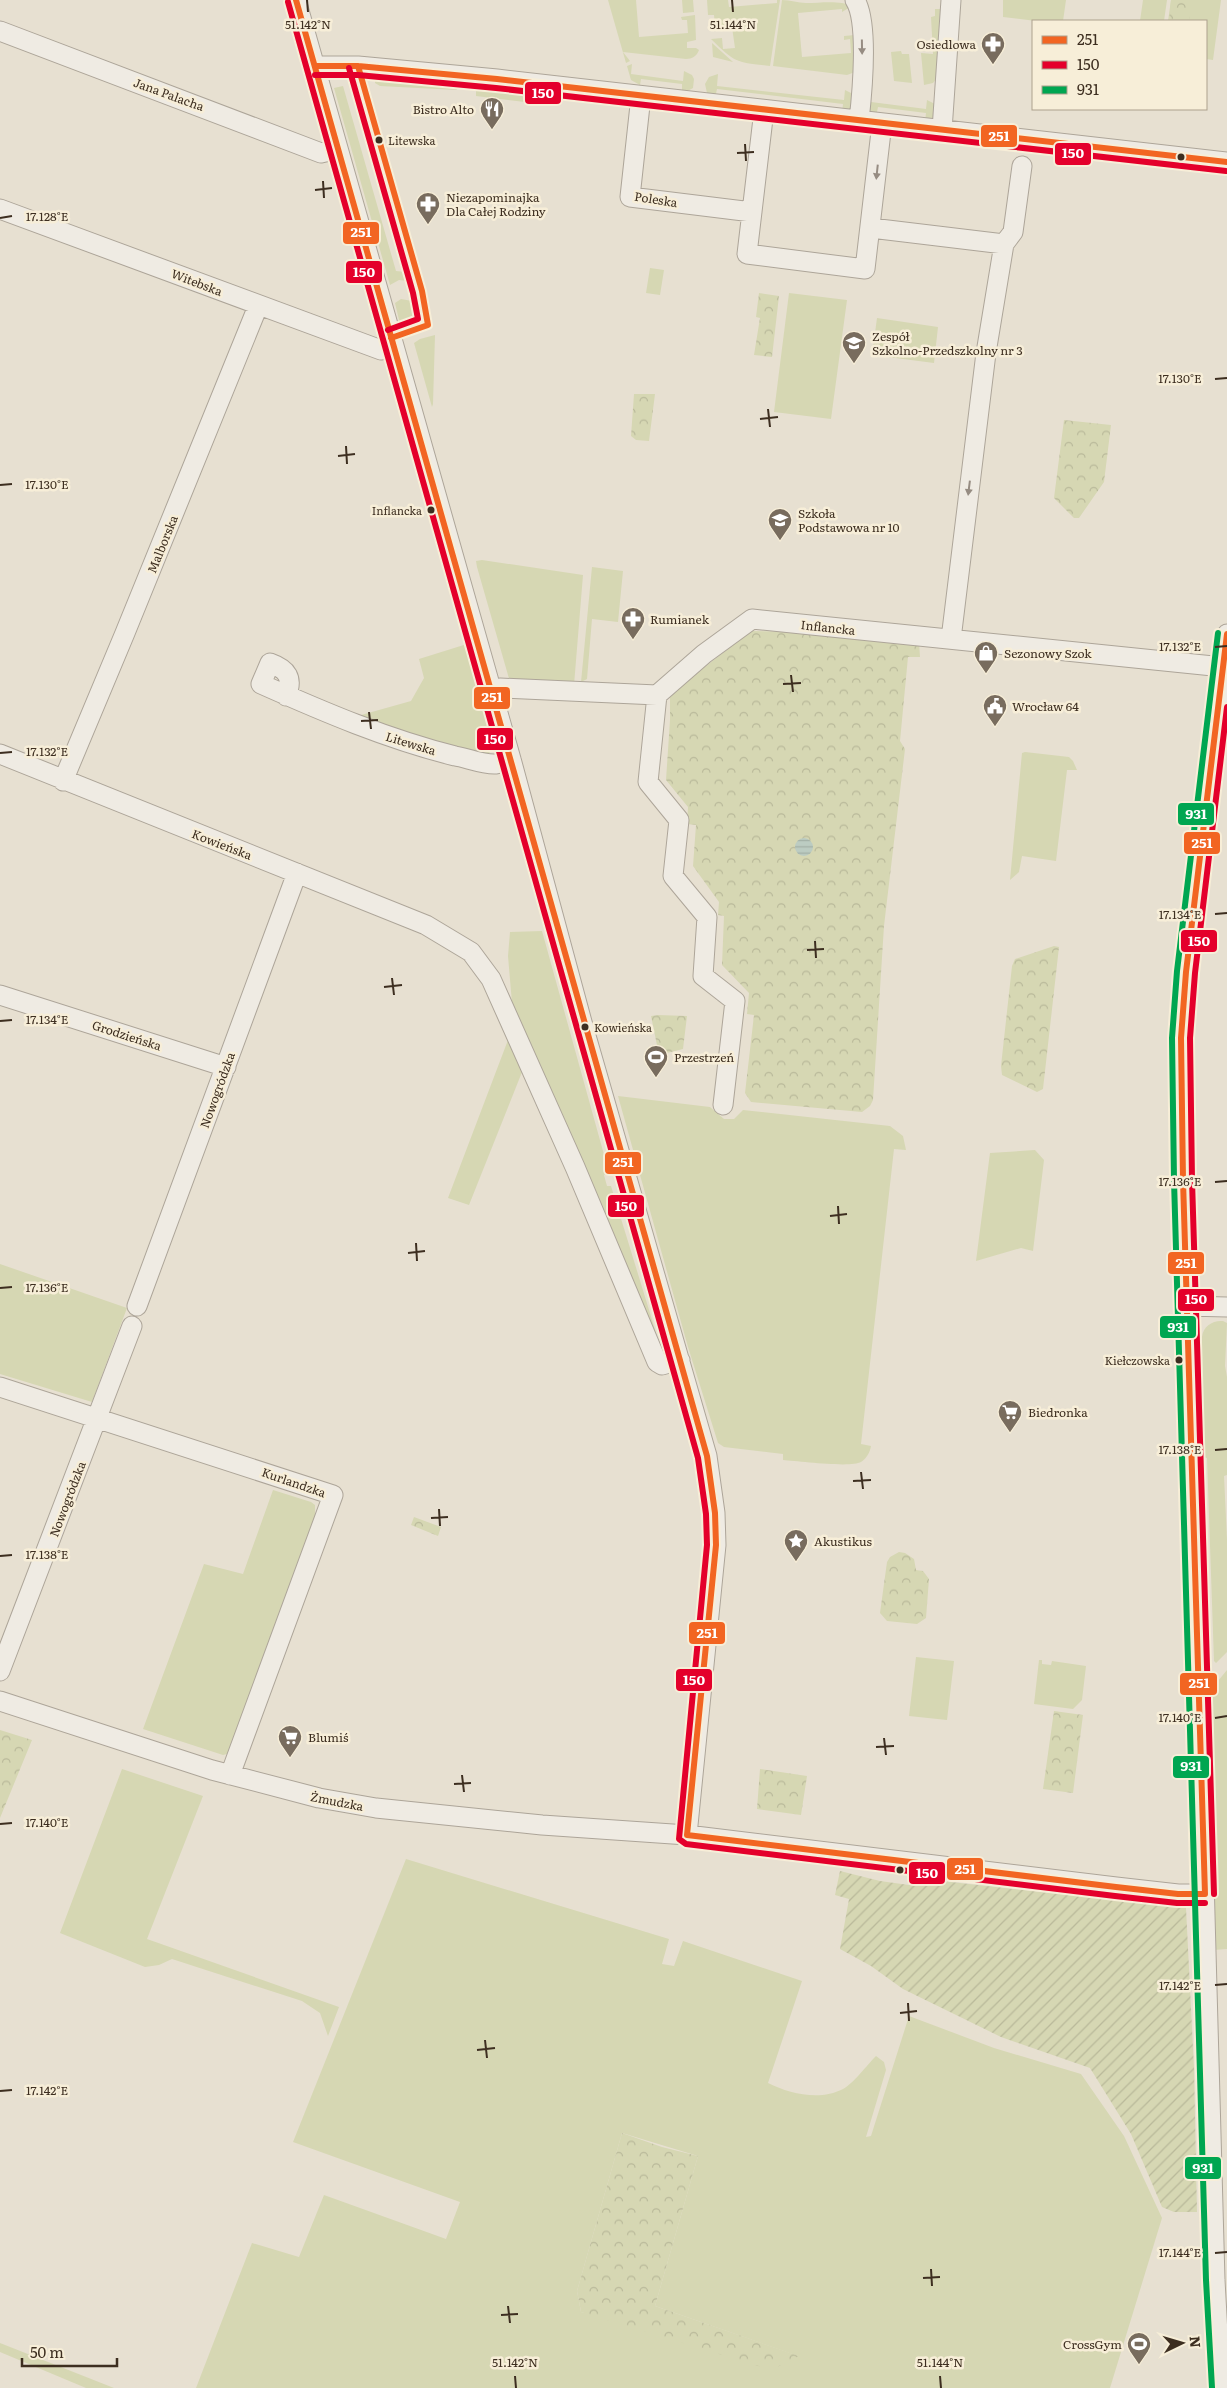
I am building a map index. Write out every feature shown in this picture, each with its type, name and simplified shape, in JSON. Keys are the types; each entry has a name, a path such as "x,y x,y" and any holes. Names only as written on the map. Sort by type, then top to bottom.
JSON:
{"street":[{"path":"296,0 511,759 582,1022 707,1456 714,1504 716,1545 687,1835"},
{"path":"855,0 859,6 862,39 863,87 859,122"},
{"path":"942,130 951,0"},
{"name":"Jana Palacha","path":"0,31 320,153 338,149"},
{"path":"316,66 358,66 497,79 859,122 1227,162"},
{"name":"Poleska","path":"641,96 630,197 752,212"},
{"path":"764,110 747,254 866,269 882,124"},
{"path":"951,639 975,439 1004,244 1013,232 1022,166"},
{"name":"Witebska","path":"0,209 381,350 394,346"},
{"path":"871,228 1004,244"},
{"name":"Malborska","path":"63,781 126,633 258,306"},
{"name":"Inflancka","path":"657,695 704,654 752,619 1223,667"},
{"path":"1221,2388 1215,2280 1186,1306 1182,1008 1227,634"},
{"path":"491,690 500,688 657,695 648,782 679,820 673,876 706,916 703,976 735,1000 723,1105"},
{"name":"Litewska","path":"286,696 408,744 494,764 511,759"},
{"name":"Kowieńska","path":"0,754 63,781 426,925 471,952 491,979 575,1166 657,1362 662,1365 680,1360"},
{"name":"Nowogródzka","path":"136,1306 297,873"},
{"name":"Grodzieńska","path":"0,995 226,1067"},
{"path":"1186,1306 1227,1307"},
{"name":"Nowogródzka","path":"0,1671 132,1326"},
{"name":"Kurlandzka","path":"0,1387 333,1495 230,1775"},
{"name":"Żmudzka","path":"0,1701 230,1775 319,1798 376,1808 542,1825 687,1835 1116,1887 1178,1894 1205,1894"}],"green space":[{"path":"608,0 636,0 639,37 688,33 687,20 682,20 681,17 695,15 696,40 687,42 687,48 696,48 699,50 698,52 694,57 686,59 623,52 630,61 626,63"},
{"path":"682,0 693,0 694,12 683,13"},
{"path":"707,0 728,0 729,7 777,3 777,0 780,0 770,66 750,64 738,60 726,53 711,39 722,38 723,49 735,48 732,27 715,27 714,15 708,15"},
{"path":"782,0 803,3 836,2 852,6 842,12 842,9 798,13 802,57 851,53 850,39 844,40 844,36 855,35 855,72 847,75 773,66"},
{"path":"1003,0 1066,0 1063,20 1032,21 1003,17"},
{"path":"1143,0 1167,0 1164,20 1140,20"},
{"path":"1171,0 1221,0 1213,60 1207,59 1207,20 1168,20"},
{"path":"1171,0 1191,1 1189,20 1169,20"},
{"path":"935,9 940,9 937,78 933,83 924,85 921,53 933,54 931,17 935,16"},
{"path":"712,43 733,62 713,57"},
{"path":"901,51 902,54 909,54 912,83 894,81 891,52"},
{"path":"632,64 631,74 683,81 684,71 692,75 694,79 693,88 682,94 682,84 641,79 640,85 631,80 627,66"},
{"path":"718,74 717,86 844,100 845,90 853,94 851,111 842,113 843,104 717,89 715,98 707,93 705,84 709,77"},
{"path":"375,76 455,83 457,90 380,86 375,83"},
{"path":"480,83 535,90 533,103 476,96 476,88"},
{"path":"343,86 396,271 406,272 408,281 399,280 390,285 334,88"},
{"path":"871,95 871,102 926,109 927,100 935,104 934,121 925,123 926,113 878,107 876,117 867,112 868,98"},
{"path":"650,268 664,270 660,295 646,293"},
{"path":"759,293 779,296 772,357 754,355 760,318 756,317"},
{"path":"789,293 847,300 831,419 774,412"},
{"path":"401,299 412,301 417,309 416,318 406,325 400,324 395,303"},
{"path":"877,318 938,327 934,363 872,355"},
{"path":"435,335 432,407 414,343 420,339"},
{"path":"634,394 655,394 649,441 636,440 631,436"},
{"path":"1064,420 1111,425 1104,482 1079,518 1074,518 1054,498"},
{"path":"482,560 583,575 574,685 510,682 477,567 476,561"},
{"path":"592,567 623,571 618,622 592,619 587,679 581,682"},
{"path":"751,631 817,632 919,642 920,657 908,657 900,741 905,749 884,926 873,1100 870,1106 862,1112 751,1102 745,1093 754,1015 747,1014 749,993 722,965 724,916 718,915 719,902 693,866 696,825 687,824 688,807 666,780 670,694"},
{"path":"467,644 495,747 486,756 412,738 354,717 411,701 424,678 419,659"},
{"path":"1022,753 1069,757 1077,770 1067,770 1056,861 1022,856 1019,872 1010,880"},
{"path":"542,931 603,1151 608,1173 604,1175 607,1186 611,1186 661,1349 510,1004 512,1003 508,956 510,932"},
{"path":"1054,946 1059,947 1043,1089 1037,1092 1002,1075 1001,1066 1012,966 1015,959"},
{"path":"651,1016 687,1016 683,1049 659,1055"},
{"path":"511,1032 524,1067 469,1205 448,1198"},
{"path":"618,1096 710,1107 724,1119 734,1119 743,1110 890,1126 903,1136 906,1150 894,1149 861,1444 871,1446 868,1455 861,1462 855,1464 836,1464 783,1460 783,1454 724,1447 718,1443 688,1347"},
{"path":"1035,1150 1044,1160 1033,1251 1021,1248 976,1261 990,1153"},
{"path":"0,1264 127,1308 92,1402 0,1374"},
{"path":"1223,1321 1227,1323 1225,1366 1227,1377 1227,1475 1224,1476 1227,1539 1227,1652 1216,1663 1214,1661 1207,1458 1203,1457 1200,1439 1202,1337 1204,1330 1209,1324"},
{"path":"273,1490 311,1502 315,1505 315,1514 318,1516 231,1753 223,1755 143,1729 204,1564 243,1574"},
{"path":"414,1517 441,1527 438,1536 411,1525"},
{"path":"1206,1544 1209,1611 1204,1612 1202,1569"},
{"path":"899,1552 905,1553 914,1559 916,1570 923,1571 929,1579 926,1618 917,1624 887,1621 880,1613 887,1562 890,1557"},
{"path":"1203,1619 1209,1621 1210,1669 1206,1675"},
{"path":"916,1657 954,1661 947,1720 909,1716"},
{"path":"1039,1660 1042,1660 1042,1664 1051,1665 1052,1661 1086,1666 1082,1700 1073,1709 1034,1704"},
{"path":"1227,1670 1227,1949 1213,1950 1210,1811 1214,1765 1212,1693 1213,1687"},
{"path":"1054,1711 1083,1715 1073,1793 1043,1789"},
{"path":"0,1730 32,1740 0,1818"},
{"path":"122,1769 203,1796 147,1939 339,2007 328,2036 320,2013 302,2001 172,1959 159,1965 145,1967 60,1933"},
{"path":"760,1769 807,1776 801,1815 757,1809"},
{"path":"406,1859 669,1939 662,1964 674,1966 683,1941 802,1981 768,2083 805,2095 834,2093 851,2083 876,2056 884,2062 886,2070 866,2137 871,2136 909,2016 994,2048 1081,2074 1124,2136 1162,2218 1110,2388 196,2388 252,2243 299,2257 324,2195 446,2239 460,2202 293,2142","holes":["622,2133 698,2156 655,2306 798,2356 581,2312 577,2291"]},
{"path":"840,1871 880,1881 909,1885 933,1880 1186,1908 1194,2068 1197,2212 1174,2212 1162,2207 1131,2134 1090,2068 1001,2037 903,1989 871,1966 840,1949 849,1899 835,1895"},
{"path":"622,2133 662,2147 698,2156 655,2306 799,2356 771,2370 581,2312 577,2291"},
{"path":"0,2343 114,2388 86,2388 0,2352"}],"shaded area":[{"path":"800,838 808,838 813,843 811,854 800,856 795,851 795,843"}],"transit line":[{"name":"251","path":"296,0 707,1456 715,1513 716,1545 687,1835 1116,1887 1178,1894 1205,1894"},
{"name":"150","path":"288,2 698,1458 706,1514 707,1545 679,1839 686,1844 1115,1896 1177,1903 1205,1903"},
{"name":"251","path":"315,66 358,66 497,79 1227,162"},
{"name":"251","path":"358,66 422,291 428,325 391,338"},
{"name":"150","path":"349,68 413,293 418,319 388,330"},
{"name":"150","path":"315,75 358,75 496,88 1226,171"},
{"name":"931","path":"1212,2388 1206,2280 1174,1180 1172,1038 1177,971 1218,633"},
{"name":"251","path":"1205,1894 1183,1180 1181,1038 1186,972 1227,634"},
{"name":"150","path":"1214,1894 1192,1180 1190,1038 1195,973 1227,707"}],"place":[{"name":"Osiedlowa","path":"993,65"},
{"name":"Bistro Alto","path":"492,130"},
{"name":"Litewska","path":"379,140"},
{"name":"Niezapominajka Dla Całej Rodziny","path":"428,225"},
{"name":"Zespół Szkolno-Przedszkolny nr 3","path":"854,364"},
{"name":"Inflancka","path":"431,510"},
{"name":"Szkoła Podstawowa nr 10","path":"780,541"},
{"name":"Rumianek","path":"633,640"},
{"name":"Sezonowy Szok","path":"986,674"},
{"name":"Wrocław 64","path":"995,727"},
{"name":"Kowieńska","path":"585,1027"},
{"name":"Przestrzeń","path":"656,1078"},
{"name":"Kiełczowska","path":"1179,1360"},
{"name":"Biedronka","path":"1010,1433"},
{"name":"Akustikus","path":"796,1562"},
{"name":"Blumiś","path":"290,1758"},
{"name":"CrossGym","path":"1139,2365"}]}
